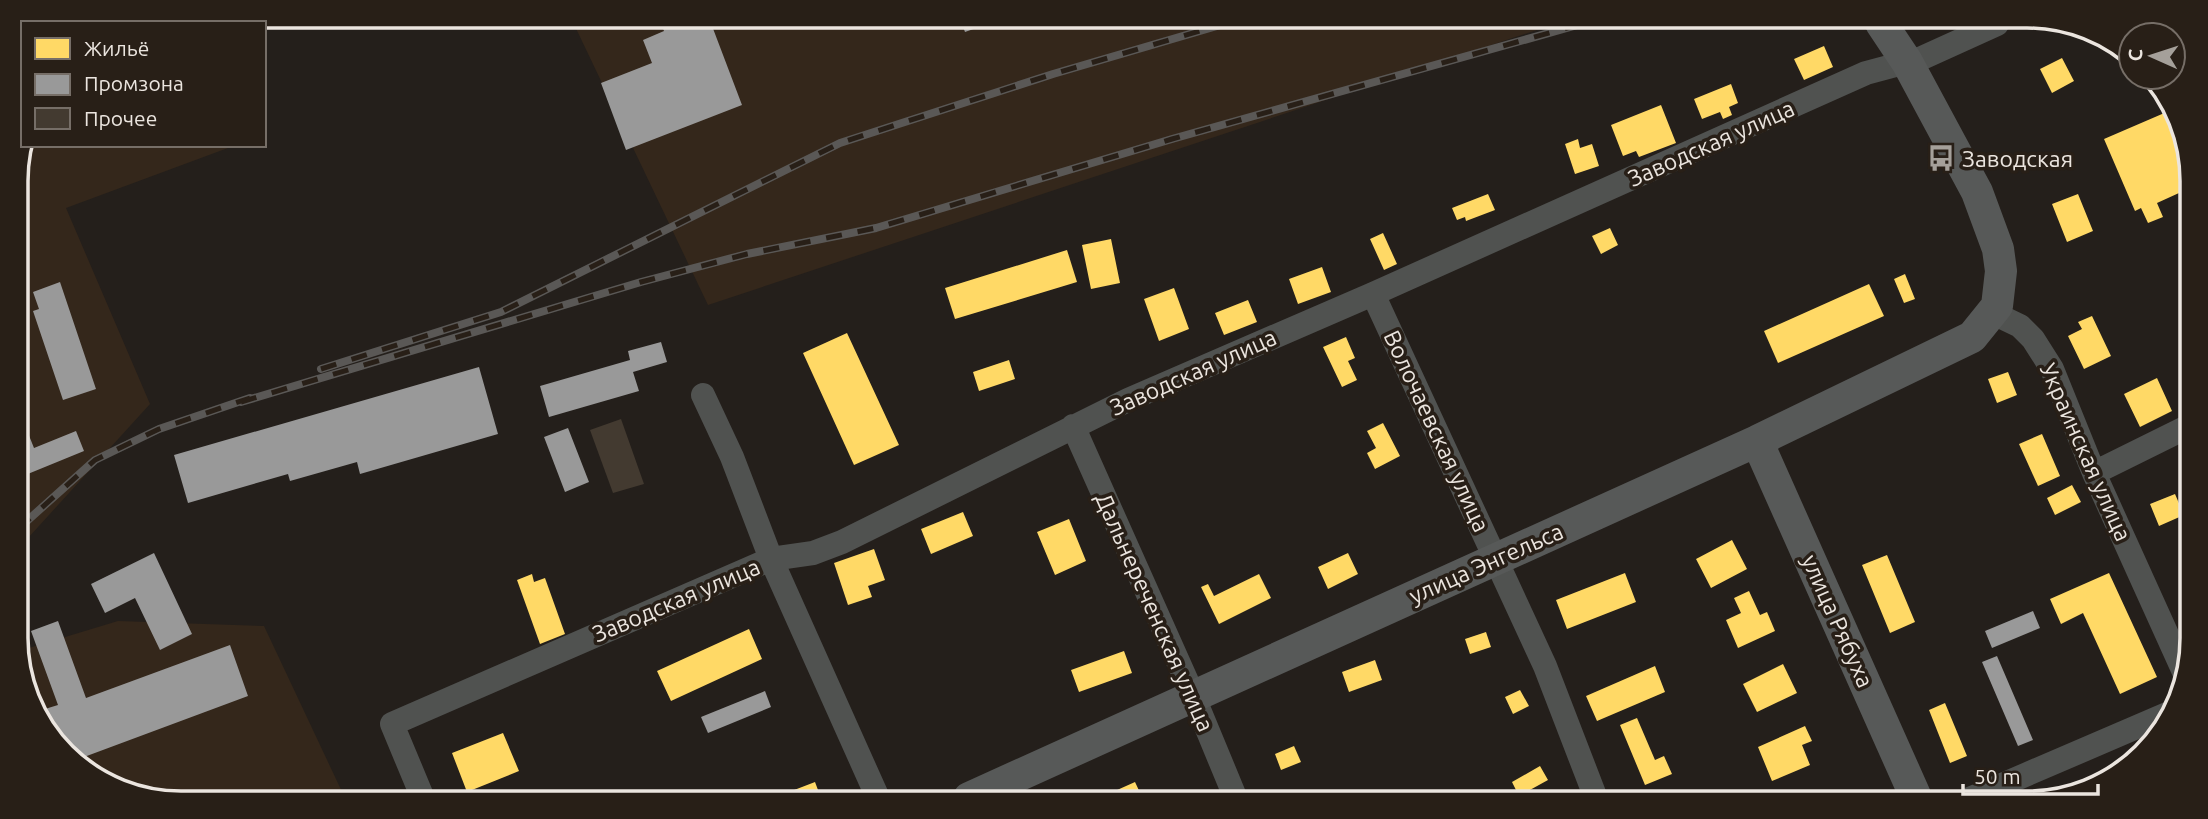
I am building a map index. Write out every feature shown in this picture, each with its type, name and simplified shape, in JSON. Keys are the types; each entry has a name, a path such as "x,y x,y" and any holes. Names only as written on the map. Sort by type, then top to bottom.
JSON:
{"main road":[{"path":"1884,28 1907,62 1977,192 1991,227 2001,271 1993,313"},
{"name":"улица Энгельса","path":"984,791 1757,441 1965,342 1993,313"},
{"name":"улица Рябуха","path":"1757,441 1913,791"}],"street":[{"name":"Заводская улица","path":"420,791 392,724 771,559 813,553 842,542 1073,426 1866,73 1944,50 1989,28"},
{"name":"Волочаевская улица","path":"1373,294 1545,666 1593,791"},
{"name":"Украинская улица","path":"1993,313 2020,326 2033,338 2067,399 2094,473 2179,660"},
{"path":"703,394 732,457 771,559 875,791"},
{"name":"Дальнереченская улица","path":"1073,426 1193,695 1233,791"},
{"path":"2094,473 2180,430"},
{"path":"1988,791 2158,718"}],"shaded area":[{"path":"576,28 1543,28 708,305"},
{"path":"32,147 231,147 66,208 150,404 28,538 28,171"},
{"path":"118,621 264,626 342,791 161,790 141,786 113,775 80,753 54,723 36,687 28,648"}],"building: Жильё":[{"path":"1824,46 1833,67 1804,80 1794,59"},
{"path":"2062,58 2074,81 2052,93 2040,69"},
{"path":"1731,84 1738,103 1729,107 1732,115 1723,119 1720,112 1702,119 1694,99"},
{"path":"1661,105 1676,143 1639,157 1636,151 1623,156 1611,125"},
{"path":"2164,113 2175,141 2180,193 2157,203 2163,217 2148,223 2141,208 2135,211 2104,139"},
{"path":"1578,139 1580,148 1592,144 1599,166 1575,174 1565,144"},
{"path":"1488,194 1495,210 1466,221 1465,217 1457,220 1452,208"},
{"path":"2078,194 2093,231 2067,242 2052,204"},
{"path":"1610,228 1618,245 1601,254 1592,236"},
{"path":"1383,233 1397,264 1384,270 1370,239"},
{"path":"1111,239 1120,283 1091,289 1082,245"},
{"path":"1067,250 1077,282 955,319 945,288"},
{"path":"1322,267 1331,292 1298,304 1289,279"},
{"path":"1905,274 1915,299 1904,303 1894,279"},
{"path":"1869,284 1884,316 1778,363 1764,331"},
{"path":"1174,288 1189,329 1159,341 1144,299"},
{"path":"1248,300 1257,322 1224,335 1215,313"},
{"path":"2092,316 2111,356 2084,369 2068,336 2082,329 2078,322"},
{"path":"847,333 899,445 854,465 803,353"},
{"path":"1346,337 1355,358 1348,361 1357,380 1342,387 1323,347"},
{"path":"1009,360 1015,379 979,391 973,372"},
{"path":"2008,372 2017,395 1997,403 1988,379"},
{"path":"2157,378 2172,411 2140,427 2124,394"},
{"path":"1383,423 1400,456 1375,469 1367,453 1376,448 1367,431"},
{"path":"2042,434 2060,476 2038,486 2019,444"},
{"path":"2072,485 2081,502 2055,515 2047,498"},
{"path":"2175,494 2180,506 2180,517 2159,526 2150,504"},
{"path":"963,512 973,536 931,554 921,529"},
{"path":"1069,519 1086,561 1055,575 1037,532"},
{"path":"1732,540 1747,569 1711,588 1696,559"},
{"path":"874,549 885,580 868,586 872,597 848,605 834,563"},
{"path":"1348,553 1358,574 1328,589 1318,567"},
{"path":"1887,555 1915,622 1890,633 1862,565"},
{"path":"1625,573 1636,602 1567,629 1556,600"},
{"path":"2109,573 2157,677 2120,694 2083,613 2061,624 2050,599"},
{"path":"532,574 534,582 545,578 565,634 540,644 517,580"},
{"path":"1259,574 1271,598 1219,624 1201,587 1208,584 1214,596"},
{"path":"1749,591 1760,615 1767,612 1775,631 1738,648 1726,620 1741,613 1734,598"},
{"path":"749,629 762,659 671,701 657,671"},
{"path":"1486,632 1491,647 1470,654 1465,639"},
{"path":"1124,651 1132,673 1079,692 1071,670"},
{"path":"1375,660 1382,680 1349,692 1342,672"},
{"path":"1783,664 1797,693 1757,712 1743,684"},
{"path":"1655,666 1665,692 1597,721 1586,696"},
{"path":"1520,690 1529,706 1513,714 1505,697"},
{"path":"1945,703 1967,756 1950,763 1929,710"},
{"path":"1637,718 1655,760 1664,756 1672,774 1645,785 1620,725"},
{"path":"1805,726 1812,741 1802,745 1810,765 1772,781 1758,747"},
{"path":"503,733 519,771 467,791 452,753"},
{"path":"1294,746 1301,762 1281,770 1275,754"},
{"path":"1540,766 1548,780 1528,791 1516,791 1512,782"},
{"path":"815,782 818,791 792,791"},
{"path":"1135,782 1139,791 1115,791"}],"building: Промзона":[{"path":"663,28 713,28 742,105 626,150 601,83 652,63 643,40 664,31"},
{"path":"60,282 96,389 63,400 33,311 39,309 33,292"},
{"path":"661,342 667,362 633,372 639,391 549,417 540,386 630,360 628,351"},
{"path":"479,367 498,434 360,474 357,462 290,481 288,474 188,503 174,455"},
{"path":"568,428 589,482 565,492 544,437"},
{"path":"76,431 84,451 28,474 28,433 34,448"},
{"path":"154,553 192,634 160,650 135,598 105,613 91,584"},
{"path":"2033,611 2040,628 1992,648 1985,631"},
{"path":"58,621 86,698 230,645 248,696 85,757 66,739 46,709 58,705 31,631"},
{"path":"1997,656 2033,740 2018,746 1982,662"},
{"path":"765,691 771,707 708,733 701,717"}],"building: Прочее":[{"path":"621,419 644,484 613,493 590,430"}],"railway":[{"path":"321,369 501,312 840,143 1053,74 1210,28"},
{"path":"241,402 641,282 747,254 876,228 1172,139 1567,28"},
{"path":"28,520 95,460 159,429 250,398"}],"place":[{"name":"Заводская","path":"1941,158"}]}
